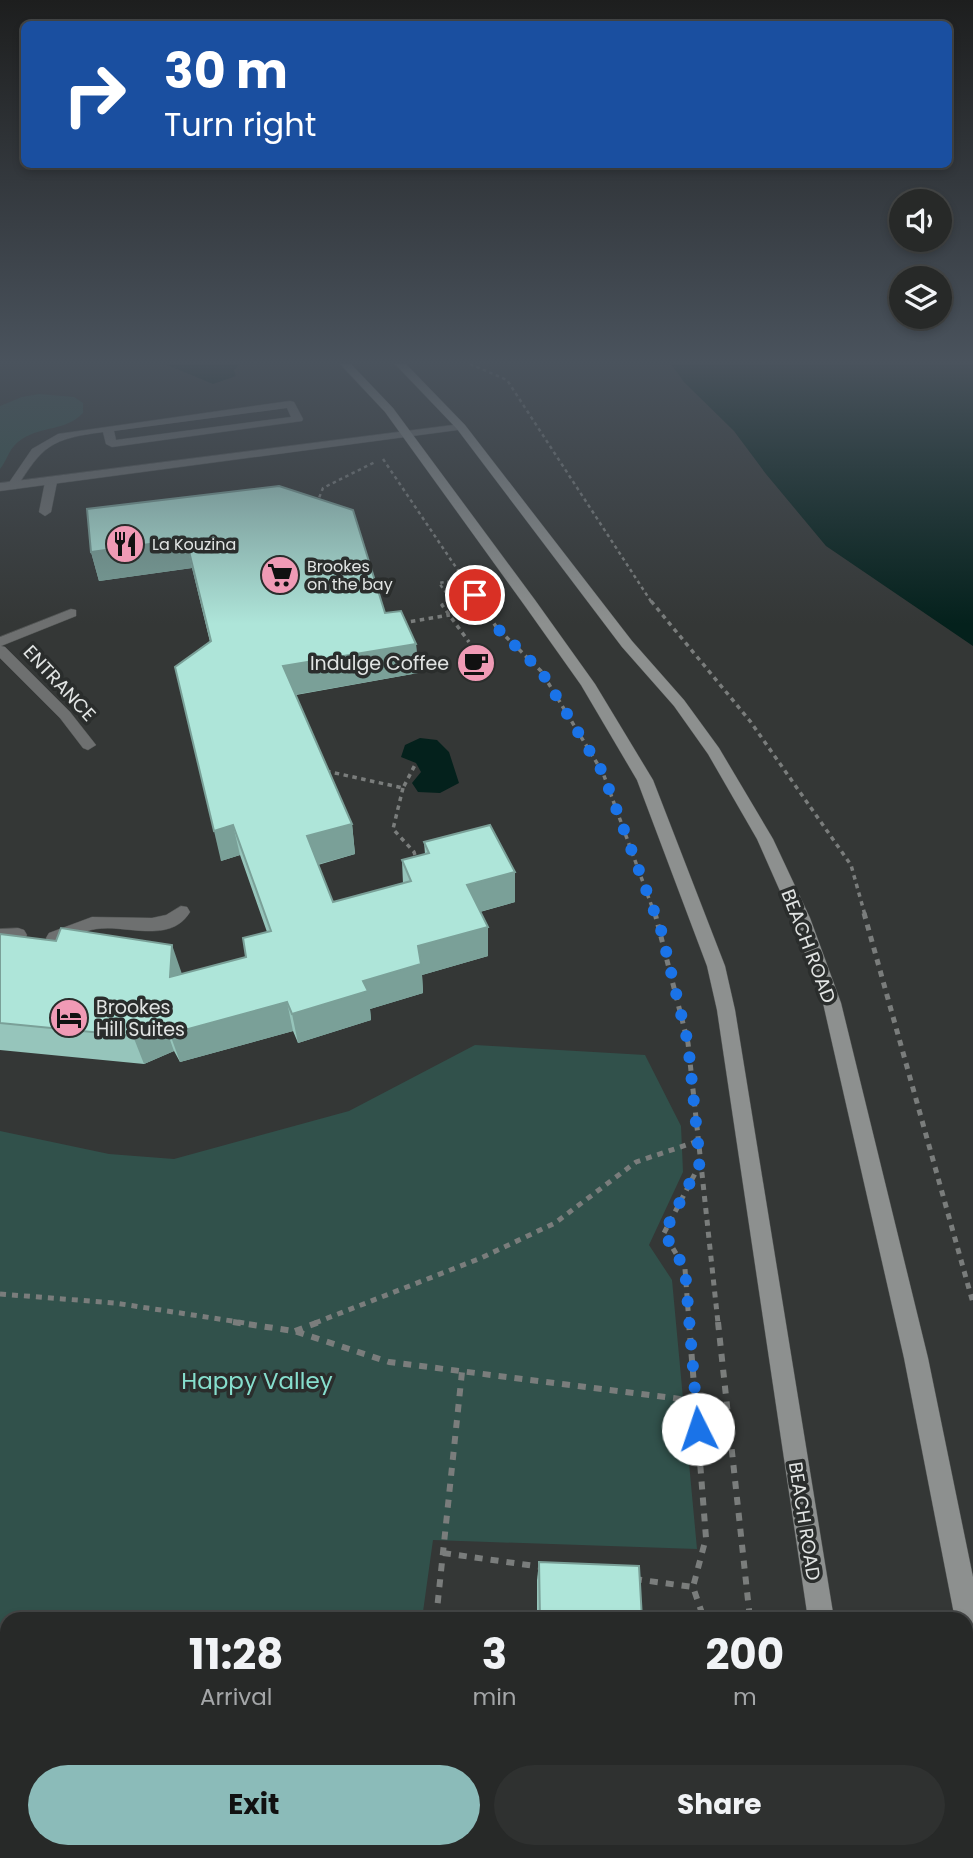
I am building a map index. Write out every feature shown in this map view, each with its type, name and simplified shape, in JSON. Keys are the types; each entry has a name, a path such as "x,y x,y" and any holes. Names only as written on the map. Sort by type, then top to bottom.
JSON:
{"main road":[{"name":"BEACH ROAD","path":"418,451 588,684 645,780 716,966 726,1010 820,1612"},
{"name":"BEACH ROAD","path":"479,451 627,643 679,703 714,752 765,839 801,918 832,1003 883,1211 967,1612"}],"street":[{"path":"6,487 37,451"},
{"path":"6,487 288,451"},
{"path":"45,512 51,482"},
{"path":"0,642 71,613"},
{"name":"ENTRANCE","path":"0,650 65,715 88,745"},
{"path":"55,938 99,922 161,926 173,921 181,912"}],"path":[{"path":"379,452 497,628 541,671 603,773 661,930 688,1043 749,1612"},
{"path":"325,513 319,498 323,488 382,458"},
{"path":"464,579 439,583 453,602 442,605 470,642"},
{"path":"391,625 450,615"},
{"path":"416,763 403,788 393,829 414,852 420,874"},
{"path":"320,770 403,788"},
{"path":"295,1331 494,1252 555,1223 636,1162 698,1142"},
{"path":"700,1163 664,1233 685,1269 706,1538 693,1587 702,1612"},
{"path":"0,1294 115,1303 295,1331 389,1362 695,1401"},
{"path":"437,1612 462,1372"},
{"path":"443,1553 548,1567"},
{"path":"627,1578 693,1587"}],"green space":[{"path":"0,451 10,451 0,469"},
{"name":"Happy Valley","path":"475,1045 645,1055 681,1126 683,1172 649,1245 672,1280 697,1549 433,1540 423,1612 0,1612 0,1131 109,1154 174,1159 349,1111"}],"shaded area":[{"path":"749,451 973,451 973,646 826,546"},
{"path":"420,738 437,740 449,752 459,783 440,793 418,792 412,783 421,772 416,763 401,757 405,745"}],"building":[{"path":"279,486 353,510 385,613 401,611 416,644 283,666 352,824 307,836 333,902 411,881 402,860 429,853 424,842 490,825 515,872 467,885 488,927 418,946 421,964 363,981 368,991 292,1014 287,1002 170,1034 164,1023 133,1036 0,1023 0,934 56,941 61,928 172,945 170,977 246,957 243,938 271,931 233,825 214,831 175,667 211,641 186,539 91,552 87,509"},
{"path":"539,1562 639,1566 642,1612 540,1612"}],"place":[{"name":"La Kouzina","path":"125,544"},
{"name":"Brookes on the bay","path":"280,575"},
{"name":"Indulge Coffee","path":"476,663"},
{"name":"Brookes Hill Suites","path":"69,1018"}],"route":[{"path":"475,595 497,628 541,671 603,773 661,930 688,1043 700,1163 664,1233 685,1269 698,1429"}]}
